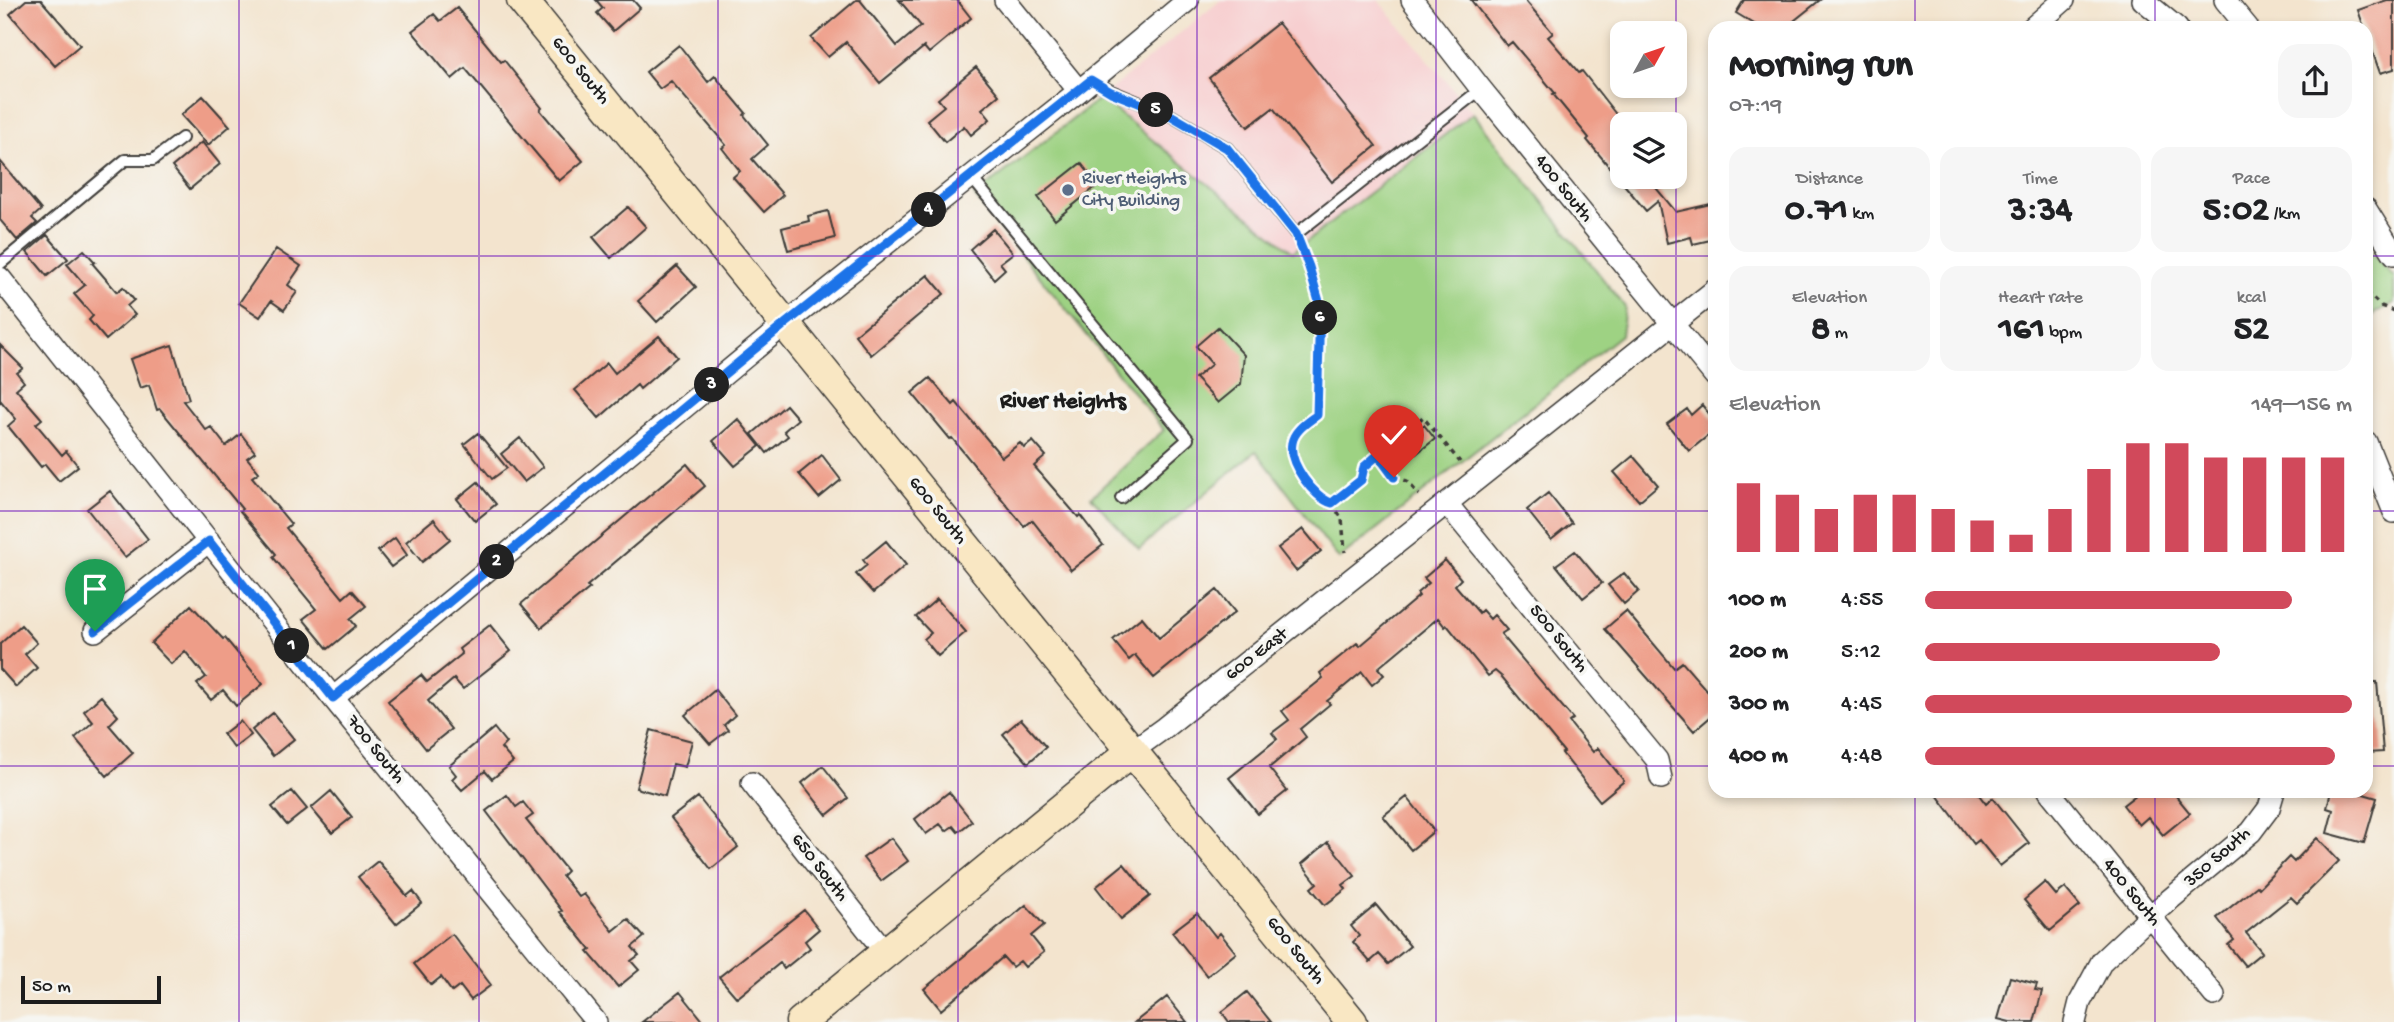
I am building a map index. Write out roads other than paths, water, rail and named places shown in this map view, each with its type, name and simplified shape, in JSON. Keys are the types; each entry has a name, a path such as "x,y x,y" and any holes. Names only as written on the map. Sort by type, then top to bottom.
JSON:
{"street":[{"name":"600 South","path":"522,0 1352,1022"},
{"path":"1005,0 1085,86"},
{"path":"333,698 785,324 1085,86 1188,0"},
{"name":"400 South","path":"1412,0 1481,89 1708,367"},
{"path":"2040,21 2064,0"},
{"path":"2143,0 2168,21"},
{"path":"2225,0 2242,21"},
{"path":"2373,220 2394,254"},
{"name":"700 South","path":"0,278 333,698 596,1022"},
{"name":"600 East","path":"801,1022 1132,751 1708,296"},
{"path":"2373,460 2394,512"},
{"name":"500 South","path":"1447,504 1657,760 1661,778"},
{"path":"95,631 209,541"},
{"name":"650 South","path":"752,783 886,953"},
{"name":"400 South","path":"2055,798 2214,995"},
{"name":"350 South","path":"2076,1022 2080,1002 2102,961 2150,916 2251,832 2269,808 2272,798"}],"lane":[{"path":"1085,86 1111,92 1172,116 1227,148 1296,234 1481,89"},
{"path":"0,264 125,160 153,160 182,138"},
{"path":"971,177 1188,439 1121,498"}],"place":[{"name":"River Heights City Building","path":"1068,190"}],"district":[{"name":"River Heights","path":"1063,402"}]}
